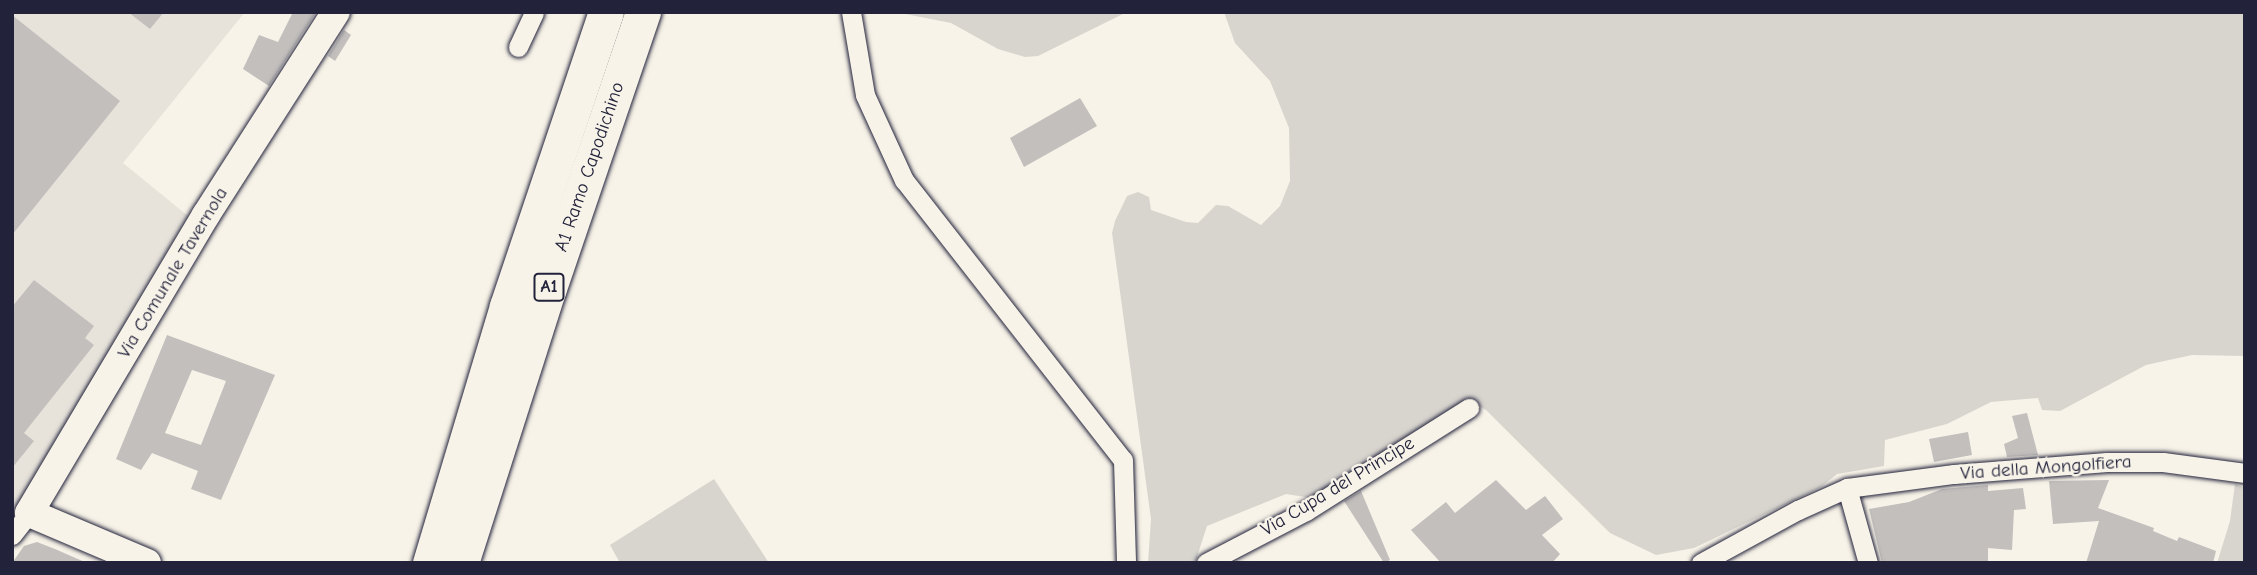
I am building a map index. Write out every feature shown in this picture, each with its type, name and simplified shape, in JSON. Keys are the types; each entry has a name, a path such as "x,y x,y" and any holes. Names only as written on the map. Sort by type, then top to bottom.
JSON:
{"highway":[{"name":"A1 Ramo Capodichino","path":"430,563 507,306 606,12"},
{"name":"A1 Ramo Capodichino","path":"461,563 548,291 643,12"},
{"path":"409,563 421,531 457,468"}],"street":[{"name":"Via Comunale Tavernola","path":"20,524 206,215 336,12"},
{"path":"518,47 534,12"},
{"path":"851,12 865,95 904,180 1123,460 1126,563"},
{"name":"Via Cupa del Principe","path":"1206,563 1306,511 1469,408"},
{"name":"Via della Mongolfiera","path":"1701,563 1798,510 1847,488 1954,474 2107,462 2163,462 2245,473"},
{"path":"1847,488 1868,563"},
{"path":"20,524 148,563"}],"shaded area":[{"path":"12,12 245,12 123,163 193,220 12,524"},
{"path":"895,12 1127,12 1038,56 1025,57 998,49 951,23"},
{"path":"1224,12 2245,12 2245,356 2192,355 2146,365 2060,411 2042,410 2038,398 1991,402 1947,424 1885,440 1884,466 1837,474 1821,487 1694,548 1656,555 1610,533 1486,410 1466,399 1330,487 1338,502 1286,494 1207,526 1195,563 1148,563 1151,519 1112,233 1115,221 1127,196 1138,192 1149,197 1151,210 1186,222 1198,223 1216,205 1228,206 1261,225 1280,206 1290,181 1289,128 1270,81 1235,43"},
{"path":"714,479 769,563 620,563 610,545"},
{"path":"2235,484 2245,488 2245,563 2217,563 2230,521"}],"building":[{"path":"128,12 164,12 150,29"},
{"path":"293,12 316,12 269,86 243,69 259,35 278,42"},
{"path":"12,15 120,101 12,235"},
{"path":"344,30 351,35 335,61 328,56"},
{"path":"1080,98 1097,126 1024,167 1010,138"},
{"path":"34,280 94,326 85,338 94,345 24,433 34,441 12,468 12,307"},
{"path":"167,335 275,375 221,500 191,489 198,471 152,453 141,470 116,459","holes":["192,370 226,381 201,445 165,433"]},
{"path":"2027,413 2038,455 2007,457 2004,444 2018,438 2012,416"},
{"path":"1968,432 1972,455 1934,462 1929,439"},
{"path":"1496,480 1526,510 1545,496 1563,519 1542,535 1560,554 1552,563 1441,563 1411,530 1446,502 1455,513"},
{"path":"2109,480 2098,508 2154,528 2153,531 2177,541 2179,537 2216,551 2213,563 2086,563 2099,521 2053,524 2049,481"},
{"path":"1988,485 1988,491 2023,488 2026,509 2014,510 2012,550 1988,548 1988,563 1882,563 1869,509 1909,502 1942,489"},
{"path":"1361,491 1390,560 1384,563 1344,501"},
{"path":"37,542 87,563 12,563 24,546"}]}
